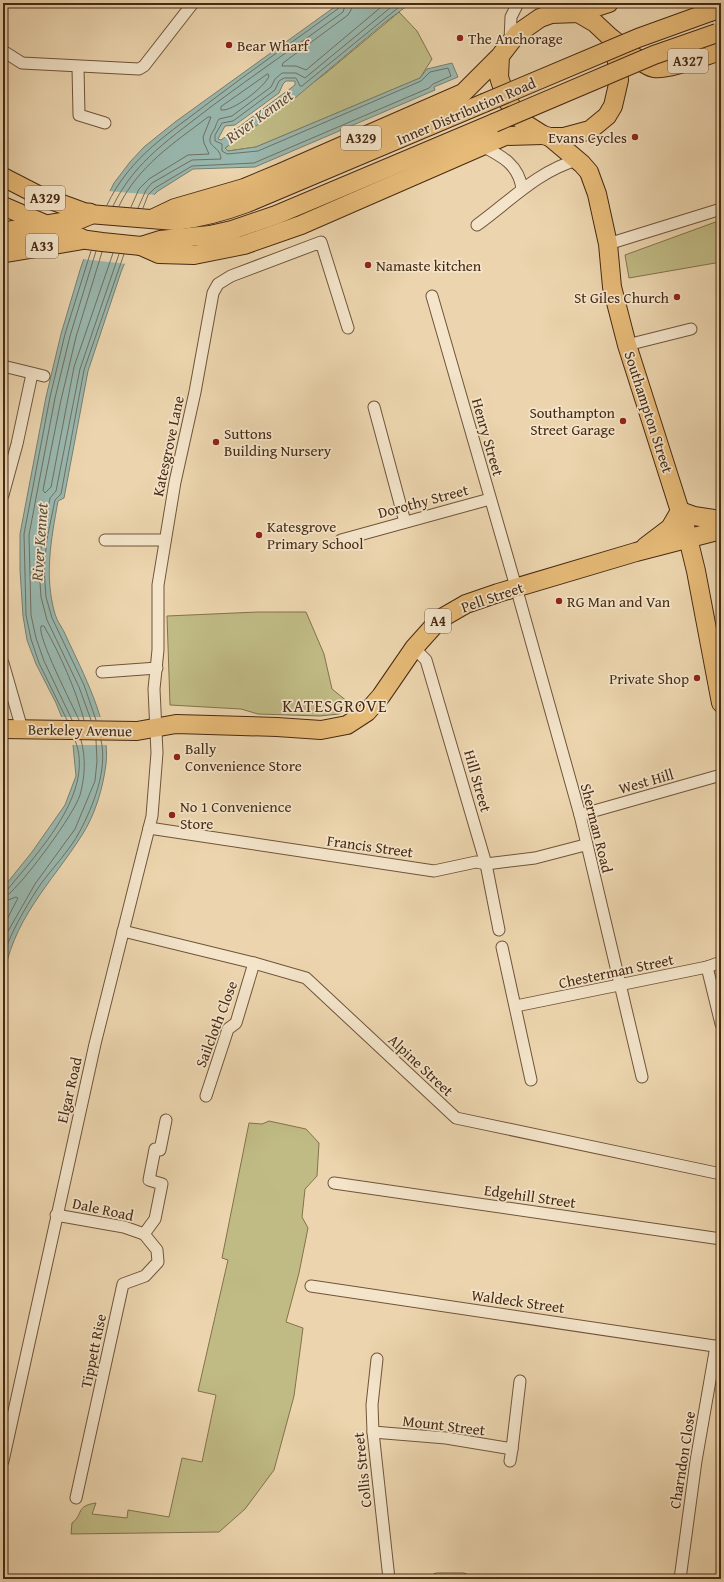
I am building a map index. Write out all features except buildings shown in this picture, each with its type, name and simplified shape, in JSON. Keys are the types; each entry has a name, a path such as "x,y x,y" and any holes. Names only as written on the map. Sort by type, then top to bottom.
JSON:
{"highway":[{"name":"A33","path":"3,232 70,222 89,214"},
{"name":"A33","path":"3,252 80,239"}],"main road":[{"path":"574,10 596,22 611,38 618,66 619,80 613,106 607,116 590,130 564,137 546,136 524,123 506,100 499,77 505,48 520,31 540,18 574,10 608,3"},
{"name":"Inner Distribution Road","path":"3,177 40,196 89,214 154,218 175,221 208,216 236,207 338,166 638,38 715,10"},
{"name":"Inner Distribution Road","path":"3,206 46,226 80,239 141,246 160,240 210,234 255,222 654,55 719,32"},
{"name":"A327","path":"611,38 639,59 655,68 667,68 721,51"},
{"name":"A329","path":"154,218 176,208 244,188 463,93 505,48"},
{"name":"A329","path":"141,246 159,254 194,255 244,245 301,225 510,135 546,136"},
{"name":"Southampton Street","path":"546,136 577,160 589,172 596,194 608,244 612,287 627,345 680,511 696,571 721,703"},
{"path":"680,511 694,516 721,520"},
{"name":"Pell Street","path":"636,552 653,542 665,532 680,511"},
{"name":"A4","path":"688,539 721,530"},
{"name":"Pell Street","path":"157,726 188,724 277,727 314,730 347,725 368,712 381,696 414,648 432,627 450,613 478,599 516,587 636,552 688,539"},
{"name":"Berkeley Avenue","path":"3,729 137,731 157,726"}],"street":[{"path":"3,51 22,63 139,69 144,66 193,3"},
{"path":"505,48 511,17 518,3"},
{"path":"78,67 78,115 105,123"},
{"path":"482,146 510,162 521,180 522,189"},
{"path":"477,225 542,175 577,160"},
{"path":"608,244 721,209"},
{"name":"Katesgrove Lane","path":"157,726 154,689 157,668 157,595 175,482 215,288 218,284 231,276 321,242 348,328"},
{"name":"Henry Street","path":"432,296 516,587"},
{"path":"627,345 691,329"},
{"path":"3,366 44,376"},
{"path":"3,495 17,444 32,374"},
{"path":"374,406 406,522"},
{"name":"Dorothy Street","path":"341,540 490,499"},
{"path":"105,540 165,540"},
{"name":"Sherman Road","path":"516,587 580,815 585,845 642,1077"},
{"name":"Hill Street","path":"414,648 426,660 486,864 499,930"},
{"path":"3,663 22,729"},
{"path":"102,672 157,668"},
{"name":"Elgar Road","path":"3,1461 56,1215 123,931 149,828 154,802 157,726"},
{"name":"West Hill","path":"580,815 721,775"},
{"name":"Francis Street","path":"149,828 434,871 476,862 486,864 535,858 585,845"},
{"name":"Alpine Street","path":"123,931 254,963 306,978 456,1118 721,1174"},
{"path":"502,947 531,1080"},
{"name":"Chesterman Street","path":"516,1006 620,986 707,967 721,962"},
{"name":"Sailcloth Close","path":"206,1096 228,1029 236,1023 254,963"},
{"path":"707,967 721,1024"},
{"path":"144,1234 154,1219 162,1184 149,1180 155,1149 160,1150 166,1120"},
{"name":"Edgehill Street","path":"334,1182 721,1239"},
{"name":"Dale Road","path":"56,1215 124,1227 144,1234"},
{"name":"Tippett Rise","path":"76,1498 122,1284 145,1276 158,1262 157,1250 144,1234"},
{"name":"Waldeck Street","path":"310,1286 719,1346"},
{"name":"Charndon Close","path":"680,1579 696,1460 719,1346"},
{"name":"Collis Street","path":"377,1359 372,1405 373,1432 388,1579"},
{"path":"510,1461 520,1380"},
{"name":"Mount Street","path":"373,1432 446,1438 512,1449"},
{"path":"445,1579 463,1579"}],"shaded area":[{"path":"399,12 417,31 432,59 420,78 256,147 228,151 225,148 326,73"},
{"path":"721,220 721,262 629,278 625,255"},
{"path":"258,612 306,612 324,654 332,689 353,706 339,714 320,716 258,714 241,709 170,705 167,616"},
{"path":"269,1121 306,1129 319,1143 317,1176 305,1189 302,1217 308,1228 299,1273 286,1322 303,1328 294,1396 274,1470 245,1509 219,1532 71,1534 72,1523 76,1520 82,1508 89,1504 96,1503 92,1514 127,1518 128,1510 169,1517 182,1458 202,1462 216,1395 198,1391 228,1260 222,1258 249,1123 262,1124"}],"water":[{"name":"River Kennet","path":"340,3 411,3 384,23 295,98 225,148 228,151 256,147 420,78 427,69 452,63 458,77 434,87 435,90 255,167 193,169 158,191 152,197 121,272 88,371 64,498 58,501 51,544 49,572 55,614 87,682 100,716 106,749 105,773 98,801 87,827 23,921 7,960 3,982 3,888 32,852 65,805 76,776 73,745 56,703 36,664 27,640 23,616 20,570 20,534 46,397 61,334 80,270 101,209 114,183 130,162 144,147 175,122","holes":["286,81 295,81 295,85 221,140 218,139 225,126 235,125 279,93"]}],"pier":[{"path":"108,191 156,195 127,264 82,259 99,209"},
{"path":"59,717 101,717 108,745 71,745"}],"place":[{"name":"The Anchorage","path":"460,38"},
{"name":"Bear Wharf","path":"229,45"},
{"name":"Evans Cycles","path":"635,137"},
{"name":"Namaste kitchen","path":"368,265"},
{"name":"St Giles Church","path":"677,297"},
{"name":"Southampton Street Garage","path":"623,421"},
{"name":"Suttons Building Nursery","path":"216,442"},
{"name":"Katesgrove Primary School","path":"259,535"},
{"name":"RG Man and Van","path":"559,601"},
{"name":"Private Shop","path":"697,678"},
{"name":"Bally Convenience Store","path":"177,757"},
{"name":"No 1 Convenience Store","path":"172,815"}],"district":[{"name":"KATESGROVE","path":"335,705"}]}
